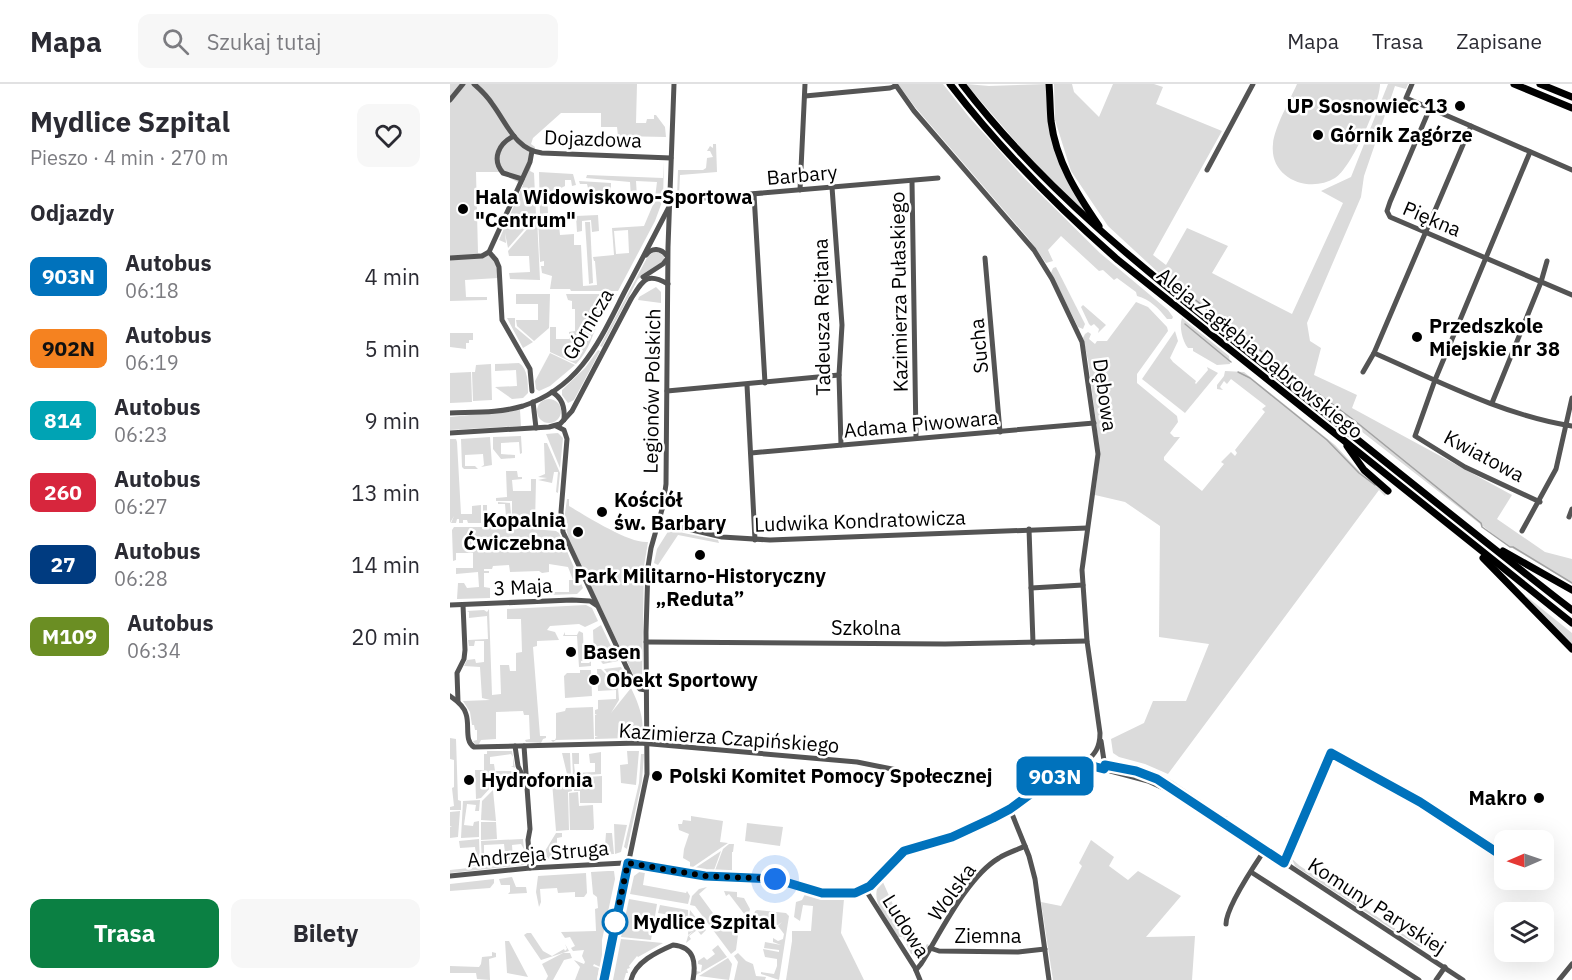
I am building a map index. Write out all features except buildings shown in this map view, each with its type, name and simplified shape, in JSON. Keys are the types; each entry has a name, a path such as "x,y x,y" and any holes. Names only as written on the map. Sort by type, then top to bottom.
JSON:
{"main road":[{"name":"Aleja Zagłębia Dąbrowskiego","path":"950,84 979,122 1028,176 1118,260 1572,623"},
{"name":"Aleja Zagłębia Dąbrowskiego","path":"962,84 1013,145 1105,236 1572,610"},
{"path":"1049,84 1051,121 1064,166 1084,204 1105,236"},
{"path":"1514,84 1572,108"},
{"path":"1542,84 1572,97"},
{"path":"1344,442 1364,470 1388,491"},
{"path":"1485,541 1572,590"},
{"path":"1470,542 1572,649"}],"street":[{"path":"450,100 463,84"},
{"name":"Dojazdowa","path":"474,84 489,98 513,135 532,151 548,154 671,158"},
{"name":"Legionów Polskich","path":"604,980 646,782 646,642 649,556 665,489 669,204 674,84"},
{"path":"800,190 805,84"},
{"path":"1207,170 1254,84"},
{"path":"1412,84 1406,98 1572,170"},
{"path":"1539,95 1542,84"},
{"path":"805,96 890,88 896,85"},
{"name":"Dębowa","path":"896,85 914,111 1028,243 1046,268 1082,342 1098,459 1082,563 1087,641 1100,733"},
{"name":"Piękna","path":"1430,108 1387,211 1390,217 1572,294"},
{"path":"1363,372 1374,353 1471,126"},
{"path":"513,135 501,144 498,162 503,172 522,179"},
{"path":"450,258 482,256 489,252 530,162 532,151"},
{"path":"1434,380 1530,152"},
{"name":"Barbary","path":"669,204 938,178"},
{"name":"Kazimierza Pułaskiego","path":"912,181 916,438"},
{"name":"Tadeusza Rejtana","path":"832,187 842,325 839,375 841,446"},
{"path":"754,194 765,383"},
{"name":"Górnicza","path":"552,392 571,378 593,353 669,204"},
{"path":"640,262 653,249 661,250 668,258"},
{"path":"489,252 499,267 503,323 528,366 532,391"},
{"name":"Górnicza","path":"564,420 575,405 640,280 668,258"},
{"name":"Sucha","path":"985,258 1000,432"},
{"path":"1492,403 1541,282 1547,261"},
{"name":"Górnicza","path":"631,299 642,282 648,278 658,278 668,284"},
{"path":"1374,353 1492,403 1525,415 1569,426"},
{"path":"667,391 839,375"},
{"name":"Kwiatowa","path":"1434,380 1415,436 1465,467 1540,502"},
{"path":"747,385 755,540"},
{"path":"450,413 510,409 533,402 552,392 562,403 564,420 556,426 450,433"},
{"name":"Kwiatowa","path":"1522,531 1540,502 1556,469 1569,426 1572,399"},
{"path":"533,402 536,428"},
{"name":"Adama Piwowara","path":"751,453 1094,423"},
{"path":"556,426 564,430 567,438 561,512 562,528 567,543 633,681 640,689 646,690"},
{"path":"1569,517 1572,510"},
{"name":"Ludwika Kondratowicza","path":"658,522 722,537 755,540 1087,528"},
{"path":"1029,530 1033,643"},
{"path":"1031,588 1083,585"},
{"name":"3 Maja","path":"450,605 572,600 590,601 597,606"},
{"path":"458,702 457,673 464,659 465,650 463,605"},
{"name":"Szkolna","path":"646,642 1033,643 1087,641"},
{"path":"450,696 458,702"},
{"name":"Kazimierza Czapińskiego","path":"458,702 466,713 471,746 647,744 856,762 897,770"},
{"path":"866,889 904,851 960,834 1010,809 1065,768 1084,764 1095,754 1100,733"},
{"path":"1100,733 1105,767"},
{"path":"515,746 518,766 526,786"},
{"path":"524,746 530,829 528,840 530,868"},
{"name":"Komuny Paryskiej","path":"1084,764 1105,767 1185,798 1463,980"},
{"path":"1010,809 1035,879 1049,980"},
{"name":"Wolska","path":"916,970 961,899 984,870 999,858 1025,846"},
{"path":"1226,924 1227,916 1264,850"},
{"name":"Andrzeja Struga","path":"450,876 530,868 628,863 705,876 775,879 829,894 853,893 866,889"},
{"path":"1251,872 1419,980"},
{"name":"Ludowa","path":"866,889 920,980"},
{"path":"631,980 639,964 673,945 684,948 694,959 693,980"},
{"name":"Ziemna","path":"930,948 939,951 1018,952 1045,949"},
{"path":"1559,980 1572,964"},
{"path":"1436,980 1445,967"}],"shaded area":[{"path":"450,84 637,84 636,123 646,123 647,119 654,119 656,115 665,127 666,137 618,136 617,127 601,127 601,113 561,113 533,138 531,144 535,147 530,171 534,173 536,216 508,248 505,233 506,243 499,240 523,185 499,172 476,172 478,253 495,254 498,278 465,280 466,297 487,297 487,300 450,301"},
{"path":"898,84 943,84 969,117 1024,178 1100,253 1168,310 1172,319 1167,319 1154,305 1137,296 1136,292 1117,278 1114,280 1103,270 1099,271 1061,236 1048,250 1053,261 1046,263 1028,238 915,107"},
{"path":"966,84 989,86 1048,84 1053,139 1092,219 1041,171"},
{"path":"1054,84 1072,84 1074,92 1099,117 1113,84 1154,84 1163,87 1156,104 1222,131 1153,255 1166,265 1187,228 1228,246 1212,273 1292,314 1343,203 1321,191 1351,177 1388,84 1408,84 1406,89 1395,86 1364,176 1361,197 1307,323 1310,341 1321,348 1314,375 1357,395 1352,408 1512,495 1497,519 1545,552 1572,559 1572,583 1507,545 1161,275 1108,226 1071,171 1055,120"},
{"name":"Górnik Zagórze","path":"1297,84 1380,84 1364,135 1349,162 1342,172 1325,183 1303,183 1293,180 1277,166 1273,156 1276,130"},
{"path":"713,144 716,144 717,172 680,175 679,196 677,196 678,170 706,168 707,158 713,157 710,151 707,151 710,146 713,148"},
{"path":"664,161 663,200 655,198 657,182 636,181 637,197 631,197 630,182 586,178 587,175 663,178"},
{"path":"539,172 573,174 576,185 572,186 571,180 565,180 565,186 547,195 548,213 540,214"},
{"path":"579,181 611,183 611,191 589,192 587,184 580,184"},
{"path":"655,200 662,202 655,221 618,291 550,289 552,276 542,273 541,266 544,266 544,261 540,262 538,217 558,216 560,235 574,234 574,245 581,245 583,286 597,285 593,257 614,255 612,228 644,226","holes":["628,230 629,253 616,254 614,231"]},
{"path":"598,215 599,231 592,232 591,220 582,221 582,231 577,232 576,216"},
{"path":"537,218 540,280 510,279 509,273 530,272 529,256 509,256 508,251"},
{"path":"585,222 590,222 593,283 589,284"},
{"path":"654,252 664,256 664,261 638,279 602,347 600,346 648,256"},
{"path":"1056,267 1085,324 1083,329 1078,327 1051,273"},
{"path":"656,287 661,292 661,303 638,300 639,297"},
{"path":"516,294 550,294 549,328 534,341 517,326 516,320 538,320 538,304 516,304"},
{"path":"566,294 617,294 601,316 588,347 576,364 550,352 550,327 556,327 556,339 569,339 569,332 575,331 575,309 572,309 572,301 568,300"},
{"path":"1136,302 1148,307 1168,331 1137,374 1137,383 1177,416 1178,422 1170,433 1174,437 1180,437 1164,460 1202,491 1224,464 1221,462 1231,452 1235,456 1237,453 1235,450 1265,412 1262,409 1266,406 1231,379 1227,384 1224,381 1220,387 1223,390 1217,389 1225,371 1244,372 1335,445 1360,472 1386,494 1385,496 1379,490 1168,774 1145,764 1119,757 1113,753 1111,739 1144,723 1153,701 1186,701 1209,644 1159,637 1160,526 1125,502 1095,495 1100,454 1083,338 1088,332 1091,334 1089,339 1095,344 1097,341 1107,341"},
{"path":"1083,305 1106,325 1098,333 1099,329 1094,324 1091,326 1089,324 1081,307"},
{"path":"507,318 515,318 515,327 533,342 523,348"},
{"path":"1182,318 1229,356 1230,364 1217,365 1193,351 1193,348 1188,348 1182,333"},
{"path":"1175,331 1178,341 1170,358 1173,362 1196,381 1196,384 1208,370 1207,367 1218,373 1185,413 1142,379"},
{"path":"450,333 473,333 473,340 466,343 466,349 450,347"},
{"path":"598,350 600,351 574,400 568,403 562,395 562,390 585,368"},
{"path":"550,353 575,365 550,386 539,391 536,389 535,381"},
{"path":"519,363 526,372 528,393 523,398 512,399 495,387 517,386 516,370 495,371 495,364"},
{"path":"491,364 492,400 473,401 472,372 475,372 476,365"},
{"path":"471,372 472,402 450,403 450,373"},
{"path":"549,399 558,402 561,411 558,420 549,423 540,420 537,411 540,402"},
{"path":"520,410 521,426 450,430 450,417"},
{"path":"558,433 563,438 560,468 546,434"},
{"path":"521,436 522,453 520,454 519,442 501,443 501,454 515,455 515,458 501,459 493,449 493,437"},
{"path":"490,437 492,465 481,467 484,465 483,454 465,455 465,466 475,466 478,469 464,469 461,439"},
{"path":"450,439 456,439 457,442 461,514 472,514 472,506 481,505 481,523 468,523 467,520 463,520 463,523 459,523 457,519 456,523 451,523 454,516 450,523"},
{"path":"544,443 547,443 560,473 558,493 556,492 558,472 554,472 552,483 538,480 547,478 538,477 545,474"},
{"path":"506,471 517,471 518,477 522,477 522,479 512,480 513,491 531,491 531,479 536,479 535,526 505,524 512,515 512,501 496,501 496,498 507,497"},
{"path":"567,499 569,499 569,506 608,528 630,539 648,542 644,566 641,683 637,682 570,544 564,520"},
{"path":"498,502 510,503 511,515 500,524 483,523 483,505 487,505 487,517 506,516 505,504 498,504"},
{"path":"454,527 511,527 556,531 559,533 583,588 577,594 548,595 548,592 569,592 569,580 573,580 568,567 549,564 549,572 542,573 539,571 510,572 509,565 493,566 492,569 484,569 484,571 489,571 489,573 484,573 484,587 490,588 490,598 457,599 458,583 464,583 467,588 479,587 478,572 456,574 456,568 473,568 473,553 456,553 456,560 453,561 452,530"},
{"path":"669,530 718,540 719,543 678,535 658,565 654,563 657,549"},
{"path":"1526,596 1572,633 1572,644 1544,617"},
{"path":"586,605 592,608 598,621 585,627 579,624 550,626 547,630 555,632 559,640 537,641 537,646 533,647 540,736 546,736 546,738 541,743 526,742 525,740 530,739 529,715 524,715 523,711 496,712 496,739 481,740 479,744 475,744 473,741 477,740 477,730 472,725 470,712 463,701 490,700 482,698 480,667 464,666 467,660 475,659 476,663 484,662 484,641 475,641 474,646 469,646 468,640 488,639 487,616 469,618 467,611 484,610 487,612 489,609 492,695 501,694 500,665 509,665 510,671 516,671 516,653 522,652 521,619 507,619 507,609"},
{"path":"601,625 618,661 603,664 597,657 594,658 593,630"},
{"path":"579,631 583,633 584,661 581,663 591,661 591,666 579,667 577,636 563,636 565,632 565,635 577,635"},
{"path":"621,667 630,685 618,684 604,669"},
{"path":"597,669 601,669 618,687 619,700 611,713 631,688 642,721 643,728 639,740 595,739 598,737 595,736 595,715 597,714 595,710 598,709 598,700 616,699 616,690 598,691"},
{"path":"580,670 591,670 592,696 565,698 564,676 567,673 580,673"},
{"path":"593,707 594,739 553,742 551,740 556,738 556,713 565,711 566,708"},
{"path":"450,738 456,739 458,800 461,801 461,810 450,810 450,807 454,806 452,788 454,787 454,760 450,759"},
{"path":"487,751 512,751 515,768 511,766 513,766 513,757 511,754 490,757 490,764 494,764 495,771 516,771 517,777 505,777 504,775 497,778 481,798 476,799 475,770 484,770 484,754 487,754"},
{"path":"627,751 639,751 636,785 621,783 620,765 628,764"},
{"path":"601,752 601,774 573,776 572,753 579,753 579,764 574,764 575,773 595,772 595,763 590,763 589,754"},
{"path":"562,753 570,753 571,777 568,780 540,778 540,775 567,774"},
{"path":"641,754 644,754 642,781 627,849 624,847 639,783"},
{"path":"1148,769 1173,781 1224,816 1228,816 1224,818 1214,813 1147,771"},
{"path":"602,776 602,803 580,803 580,791 574,791 574,778"},
{"path":"572,779 572,791 568,792 569,830 556,831 552,782 568,782"},
{"path":"493,790 496,821 481,820 482,801"},
{"path":"578,792 579,806 593,805 593,830 570,830 569,793"},
{"path":"480,800 479,811 475,811 476,805 467,804 464,825 473,826 474,822 479,821 479,837 461,838 463,801"},
{"path":"460,811 458,837 450,838 450,827 452,826 450,826 450,812"},
{"path":"691,816 723,821 720,842 728,843 690,869 690,862 683,858 689,834 679,830 678,824 682,824 683,820 691,821"},
{"path":"481,822 496,822 497,839 481,840"},
{"path":"747,823 783,827 780,846 745,841"},
{"path":"614,824 627,825 621,852 615,854"},
{"path":"556,833 562,833 562,837 557,838 557,846 562,846 563,858 538,859 537,856 545,851"},
{"path":"606,833 612,833 614,854 597,855 596,850 605,846"},
{"path":"479,839 480,865 471,866 470,856 476,855 475,847 460,848 459,841"},
{"path":"523,839 524,849 521,844 512,845 513,860 523,859 524,854 525,860 500,863 500,854 505,853 504,844 484,845 484,855 489,855 490,864 482,865 481,841"},
{"path":"1091,840 1114,857 1109,866 1128,880 1138,871 1181,896 1146,937 1195,936 1192,980 1053,980 1041,902 1061,906 1082,866 1079,863"},
{"path":"729,844 734,844 732,872 743,874 714,873 723,849"},
{"path":"721,851 713,873 692,870"},
{"path":"1292,859 1423,947 1418,946 1295,866"},
{"path":"526,862 524,865 450,873 450,870"},
{"path":"642,870 682,877 682,879 645,872 643,885 686,893 687,891 690,896 688,904 630,894 634,876"},
{"path":"614,871 615,879 602,940 600,967 594,964 593,966 599,968 597,980 575,980 580,967 574,960 584,964 582,956 584,950 573,951 571,948 575,946 570,937 565,938 561,932 596,931 595,909 598,908 597,897 593,894 591,872"},
{"path":"586,873 587,893 584,897 575,897 575,892 558,893 557,888 540,889 539,907 536,892 538,876"},
{"path":"512,877 516,887 526,887 527,893 508,894 510,885 501,885 499,879"},
{"path":"494,879 490,888 450,891 450,884"},
{"path":"882,880 913,949 924,949 927,944 929,945 926,950 911,954 903,937 898,937 884,916 876,894"},
{"path":"707,887 699,894 721,924 730,917 726,922 730,926 745,915 724,891 737,892 737,897 744,898 750,909 747,922 739,927 736,950 731,954 695,906 690,905 692,896 699,889"},
{"path":"805,894 818,898 844,899 841,933 864,980 786,980 792,931 811,931 813,906 803,905 800,921 794,917 796,902 802,900"},
{"path":"629,899 657,904 651,940 621,937"},
{"path":"660,905 688,910 688,918 658,913"},
{"path":"690,910 703,927 696,929 704,927 706,930 701,935 697,930 689,936 691,939 686,943 688,936 695,930 688,935"},
{"path":"757,910 786,913 789,916 779,980 761,974 761,972 774,974 777,959 765,957 763,949 779,952 779,950 764,948 765,942 781,945 773,942 773,938 778,941 783,939 784,934 778,926 782,922 778,925 773,924 768,918 767,921 771,923 755,921 753,920"},
{"path":"531,933 543,951 552,956 564,949 565,951 567,949 565,944 569,951 541,960 524,935"},
{"path":"621,939 663,943 637,956 627,969 628,973 624,980 613,980"},
{"path":"505,941 509,941 528,977 507,973"},
{"path":"718,945 727,957 696,975 696,971 701,972 702,965 698,964 698,961 704,957 707,960 715,954 712,950"},
{"path":"492,952 496,953 496,957 489,959 490,980 477,979 476,973 450,973 450,966 479,967 482,957 492,956"},
{"path":"563,953 570,953 572,958 564,960 553,980 546,980 548,976 542,964"},
{"path":"738,953 753,964 756,976 766,977 765,980 734,980 738,962 734,956"},
{"path":"728,958 732,964 729,980 699,976"}],"waterway":[{"path":"1162,273 1233,330 1355,421 1481,523 1482,527 1510,547 1572,583"},
{"path":"1185,324 1231,362"},
{"path":"1238,372 1250,378 1327,440 1359,473 1375,485"}],"bus line":[{"name":"903N","path":"604,980 628,863 723,878 775,879 822,893 855,893 875,882 904,851 970,830 1010,809 1062,770 1076,765 1084,764 1104,769 1105,765 1147,774 1284,863 1331,753 1420,802 1494,850"}],"place":[{"name":"UP Sosnowiec 13","path":"1460,106"},
{"name":"Górnik Zagórze","path":"1318,135"},
{"name":"Hala Widowiskowo-Sportowa \"Centrum\"","path":"463,209"},
{"name":"Przedszkole Miejskie nr 38","path":"1417,337"},
{"name":"Kościół św. Barbary","path":"602,512"},
{"name":"Kopalnia Ćwiczebna","path":"578,532"},
{"name":"Park Militarno-Historyczny „Reduta”","path":"700,555"},
{"name":"Basen","path":"571,652"},
{"name":"Obekt Sportowy","path":"594,680"},
{"name":"Polski Komitet Pomocy Społecznej","path":"657,776"},
{"name":"Hydrofornia","path":"469,780"},
{"name":"Makro","path":"1539,798"},
{"name":"Mydlice Szpital","path":"615,922"}],"route":[{"path":"615,922 614,928 628,863 723,878 775,879"}]}
